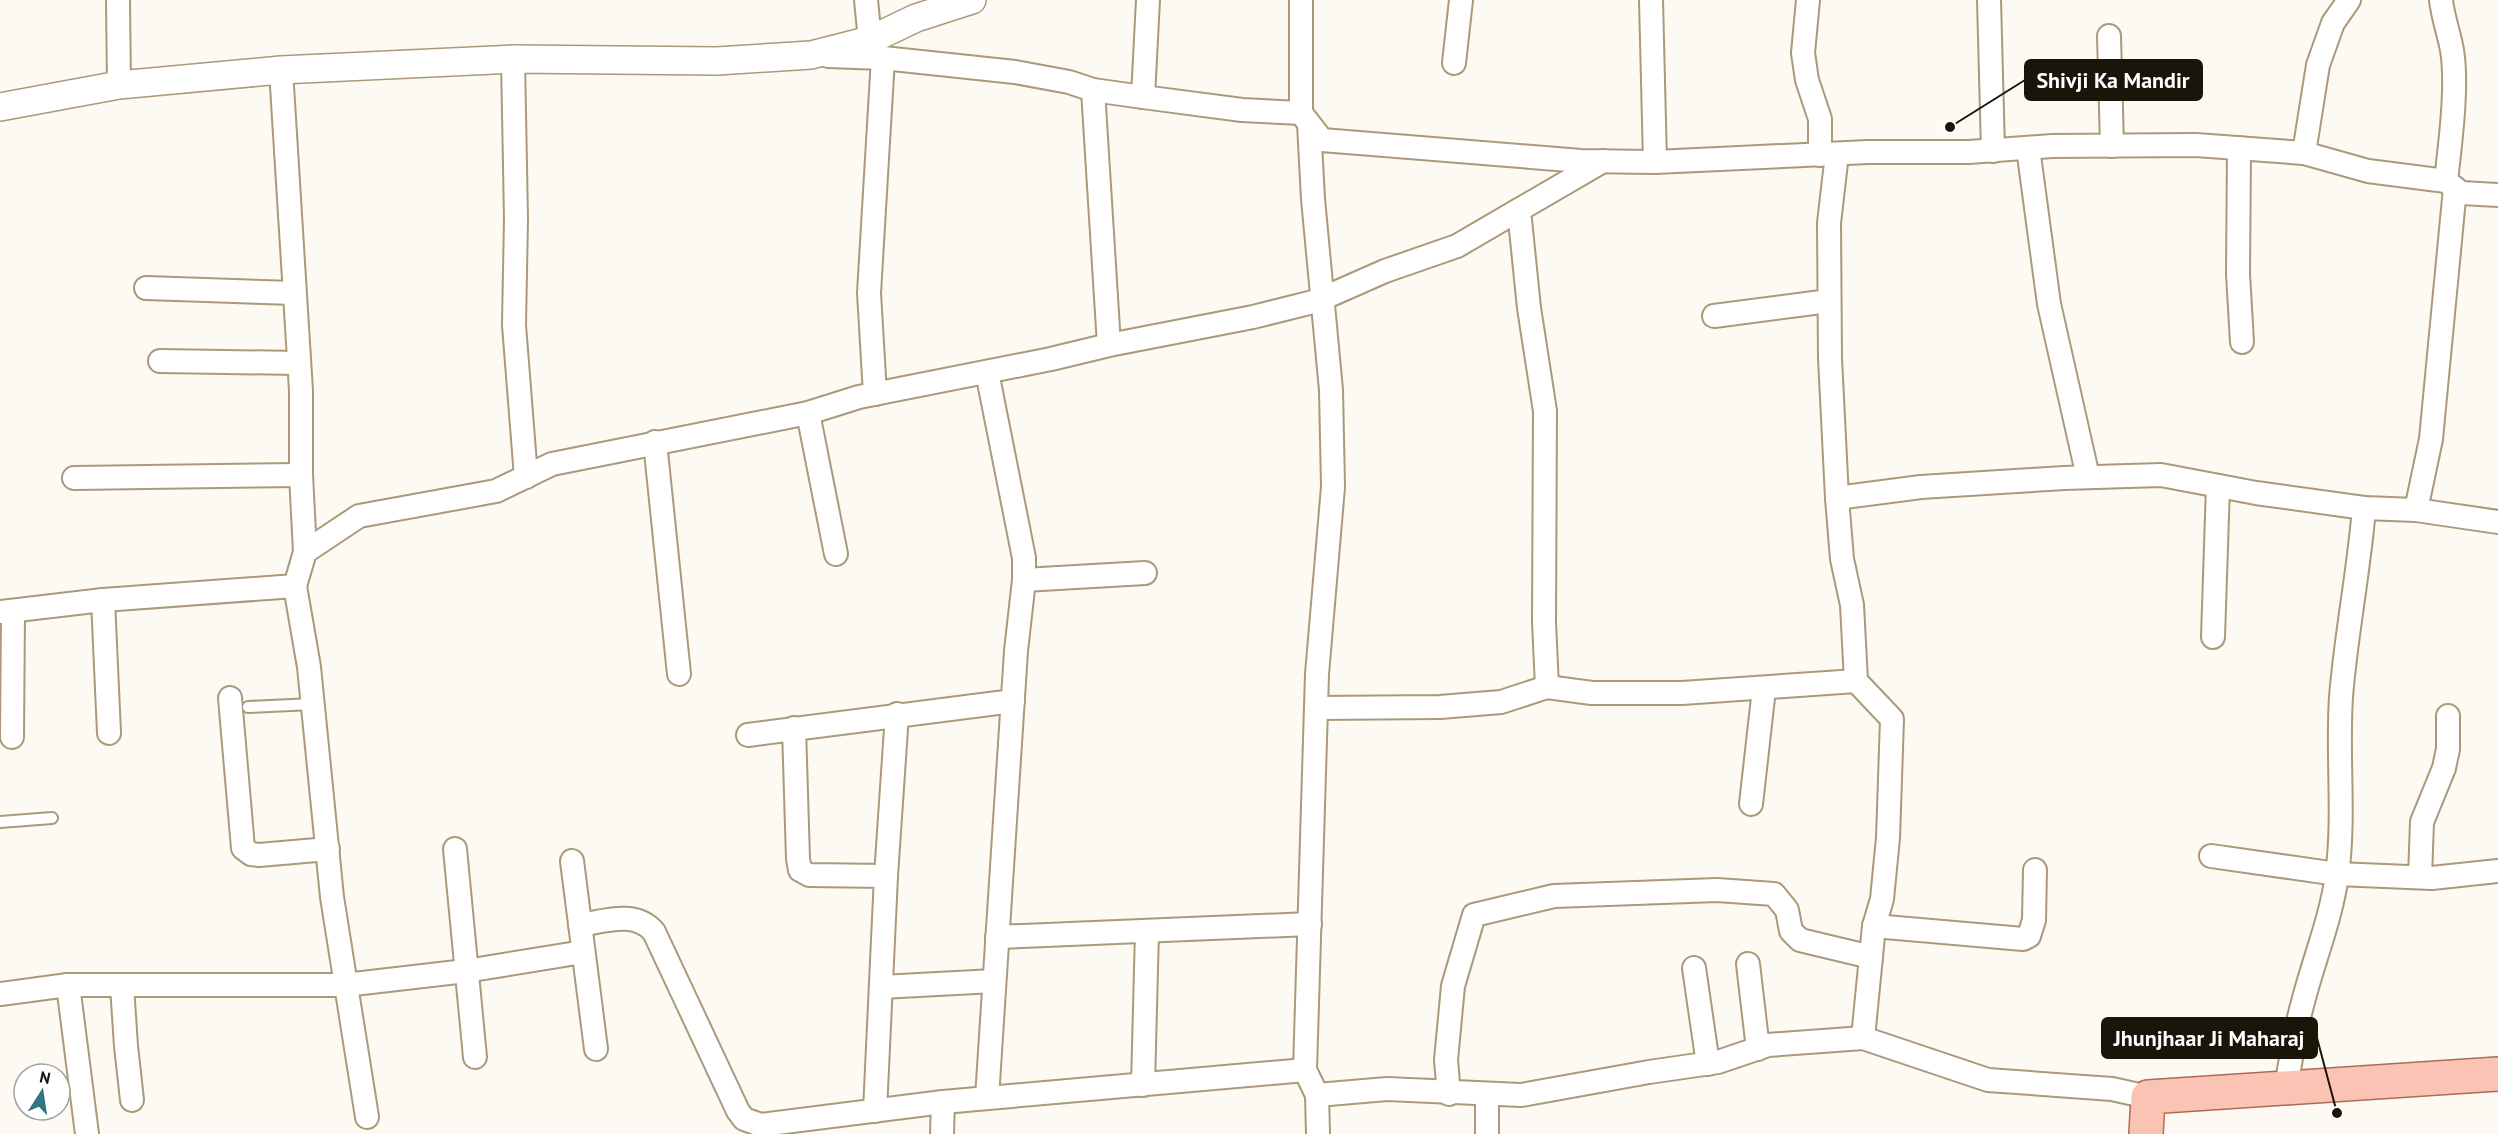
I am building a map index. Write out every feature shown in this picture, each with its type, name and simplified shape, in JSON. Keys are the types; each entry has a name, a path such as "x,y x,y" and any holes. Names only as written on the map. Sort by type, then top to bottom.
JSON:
{"main road":[{"path":"2146,1134 2148,1097 2498,1074"}],"street":[{"path":"118,0 119,86"},
{"path":"866,0 877,49 869,293 875,394"},
{"path":"877,49 916,18 972,0"},
{"path":"1143,97 1148,0"},
{"path":"1301,0 1305,118 1331,390 1333,487 1317,674 1305,1070 1317,1095 1318,1134"},
{"path":"1454,63 1461,0"},
{"path":"1651,0 1655,162"},
{"path":"1808,0 1803,53 1807,80 1820,119 1828,155 1829,301 1837,498 1842,559 1852,604 1856,681 1892,718 1887,848 1882,899 1874,926 1863,1038"},
{"path":"1989,0 1993,151"},
{"path":"2304,153 2318,65 2333,23 2349,0"},
{"path":"2416,510 2432,439 2450,184 2452,51 2441,0"},
{"path":"2109,36 2112,146"},
{"path":"0,108 119,86 281,70 513,59 717,61 877,49 1069,82 1093,90 1305,118 1322,140 1603,162 1993,151 2028,148 2196,145 2304,153 2368,171 2450,184 2461,193 2498,195"},
{"path":"513,59 516,208 514,325 526,477"},
{"path":"281,70 299,363 305,552 295,586 313,704 345,985 367,1117"},
{"path":"1093,90 1108,345"},
{"path":"2028,148 2049,304 2088,477"},
{"path":"2239,148 2238,274 2242,342"},
{"path":"305,552 359,516 496,491 552,464 808,413 875,394 1253,317 1323,298 1385,271 1456,246 1603,162"},
{"path":"1519,210 1529,308 1545,411 1544,622 1547,687"},
{"path":"146,288 294,293"},
{"path":"1714,316 1829,301"},
{"path":"160,361 299,363"},
{"path":"987,372 1024,558 987,1098"},
{"path":"808,413 836,554"},
{"path":"655,442 679,674"},
{"path":"74,478 301,475"},
{"path":"1837,498 1921,487 2161,475 2364,508 2416,510 2498,522"},
{"path":"2213,637 2218,486"},
{"path":"2286,1087 2303,1002 2328,923 2337,873 2342,784 2341,700 2347,630 2360,563 2364,508"},
{"path":"1024,580 1145,573"},
{"path":"12,737 6,611 103,600 295,586"},
{"path":"103,600 109,732"},
{"path":"1317,708 1440,707 1501,702 1547,687 1592,693 1682,693 1856,681"},
{"path":"1751,804 1764,689"},
{"path":"747,735 897,714 1013,701"},
{"path":"239,703 243,848 251,854 259,855 328,849"},
{"path":"875,1111 886,876 897,714"},
{"path":"2420,878 2422,822 2444,768 2448,749 2448,716"},
{"path":"794,729 800,870 809,875 886,876"},
{"path":"454,849 475,1057"},
{"path":"2211,856 2337,873 2420,878 2498,871"},
{"path":"572,861 596,1049"},
{"path":"1874,926 2023,939 2029,936 2034,920 2035,870"},
{"path":"1449,1094 1446,1060 1453,986 1474,915 1554,896 1717,890 1774,894 1787,910 1791,931 1800,940 1871,957"},
{"path":"580,925 635,919 648,924 654,932 738,1112 744,1119 761,1125 943,1102 1305,1070"},
{"path":"997,937 1310,924"},
{"path":"1143,1084 1147,931"},
{"path":"0,994 68,985 345,985 466,971 583,952"},
{"path":"1748,964 1758,1049"},
{"path":"1694,968 1708,1064"},
{"path":"881,987 994,981"},
{"path":"68,985 87,1134"},
{"path":"122,986 132,1100"},
{"path":"1317,1095 1387,1089 1449,1094 1521,1095 1708,1064 1768,1045 1863,1038 1988,1080 2112,1089 2148,1097"},
{"path":"1487,1094 1488,1134"},
{"path":"942,1134 943,1102"}],"lane":[{"path":"239,703 313,704"},
{"path":"0,822 52,818"}],"place":[{"name":"Shivji Ka Mandir","path":"1950,127"},
{"name":"Jhunjhaar Ji Maharaj","path":"2337,1113"}]}
